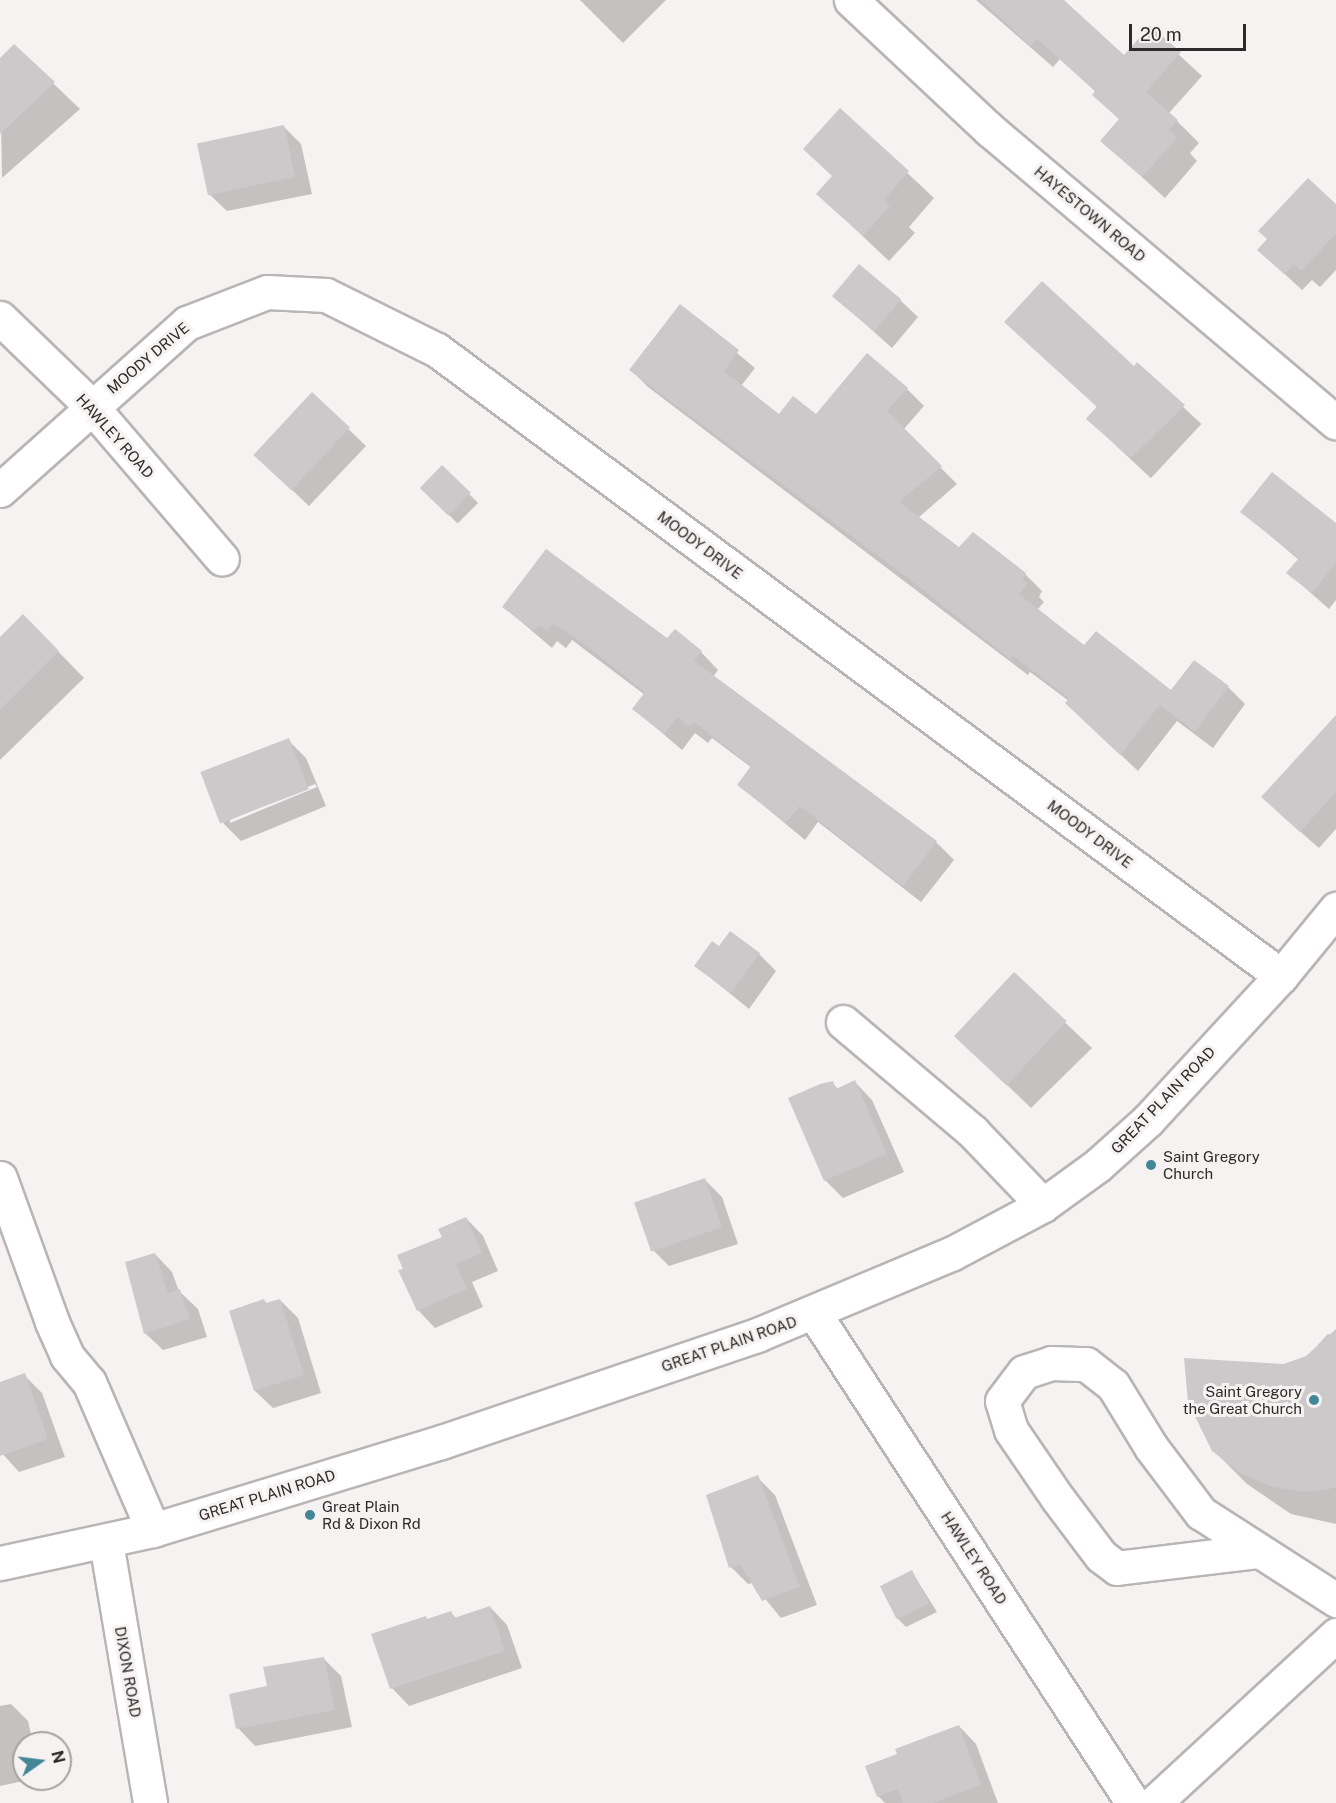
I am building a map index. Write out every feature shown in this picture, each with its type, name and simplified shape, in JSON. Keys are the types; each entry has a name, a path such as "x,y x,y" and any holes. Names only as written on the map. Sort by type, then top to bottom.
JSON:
{"street":[{"name":"HAYESTOWN ROAD","path":"851,0 990,130 1336,422"},
{"name":"MOODY DRIVE","path":"0,490 91,406 187,323 267,292 326,295 437,350 1281,976"},
{"name":"HAWLEY ROAD","path":"0,318 91,406 222,559"},
{"name":"GREAT PLAIN ROAD","path":"0,1563 106,1542 153,1530 441,1442 814,1313 951,1254 1043,1205 1098,1165 1148,1120 1281,976 1336,909"},
{"path":"843,1023 973,1132 1043,1205"},
{"path":"0,1178 52,1322 68,1356 89,1382 153,1530"},
{"name":"HAWLEY ROAD","path":"814,1313 1134,1803"},
{"path":"1257,1551 1116,1568 1101,1556 1058,1499 1011,1430 1002,1401 1024,1372 1051,1363 1086,1364 1113,1385 1151,1448 1201,1513 1336,1600"},
{"name":"DIXON ROAD","path":"106,1542 150,1803"},
{"path":"1154,1803 1336,1635"}],"building":[{"path":"981,0 1064,0 1124,55 1150,26 1181,52 1146,92 1178,120 1169,130 1177,138 1142,177 1100,141 1119,119 1092,95 1095,91 1037,39 1031,46"},
{"path":"14,44 55,82 0,134 0,58"},
{"path":"840,108 909,171 884,200 890,206 863,236 816,194 832,176 803,149"},
{"path":"284,125 295,177 208,195 197,144"},
{"path":"1308,178 1336,204 1336,234 1301,271 1294,264 1284,274 1257,250 1267,239 1258,231"},
{"path":"859,264 901,299 874,332 832,296"},
{"path":"1042,281 1134,366 1137,362 1185,405 1131,458 1086,419 1097,407 1004,322"},
{"path":"680,304 739,350 724,371 779,414 793,396 816,414 867,353 908,388 887,411 942,466 899,502 959,547 973,532 1026,573 1022,579 1028,583 1019,594 1084,645 1096,631 1171,690 1194,660 1229,686 1195,732 1160,705 1163,701 1120,755 1065,703 1069,698 1013,656 1010,659 917,585 629,370"},
{"path":"312,392 350,427 291,490 253,455"},
{"path":"442,465 471,493 449,516 420,488"},
{"path":"1272,472 1336,523 1336,563 1312,593 1286,573 1299,558 1240,512"},
{"path":"546,549 667,638 675,629 702,651 694,661 937,841 903,886 800,806 786,823 737,785 751,766 694,722 690,727 677,717 664,734 632,709 645,692 576,638 553,624 547,631 539,625 534,631 502,607"},
{"path":"23,614 59,651 0,710 0,637"},
{"path":"1336,715 1336,792 1300,832 1261,797"},
{"path":"289,738 309,789 220,823 200,772"},
{"path":"730,931 760,953 731,993 694,966 712,941 719,946"},
{"path":"1014,972 1067,1021 1007,1085 954,1036"},
{"path":"855,1080 887,1154 824,1181 788,1098 820,1084 833,1081 836,1089"},
{"path":"705,1178 722,1227 651,1252 634,1202"},
{"path":"466,1217 482,1253 456,1264 467,1289 417,1311 398,1270 403,1269 397,1255 442,1237 438,1229"},
{"path":"155,1253 168,1293 180,1289 190,1319 144,1334 125,1262"},
{"path":"264,1299 266,1303 280,1299 304,1375 254,1391 229,1311"},
{"path":"1336,1329 1336,1488 1304,1492 1273,1487 1242,1474 1212,1451 1188,1402 1184,1358 1284,1364 1306,1356"},
{"path":"25,1373 48,1439 0,1456 0,1382"},
{"path":"758,1475 800,1587 762,1601 740,1564 729,1568 706,1495"},
{"path":"912,1570 929,1603 897,1619 880,1586"},
{"path":"490,1606 505,1651 390,1689 371,1634 426,1616 427,1619 451,1611 454,1618"},
{"path":"324,1657 335,1710 236,1729 229,1694 267,1686 263,1667"},
{"path":"959,1725 981,1785 933,1803 903,1803 898,1789 877,1797 865,1766 897,1754 895,1749"}],"place":[{"name":"Saint Gregory Church","path":"1151,1165"},
{"name":"Saint Gregory the Great Church","path":"1314,1400"},
{"name":"Great Plain Rd & Dixon Rd","path":"310,1515"}]}
